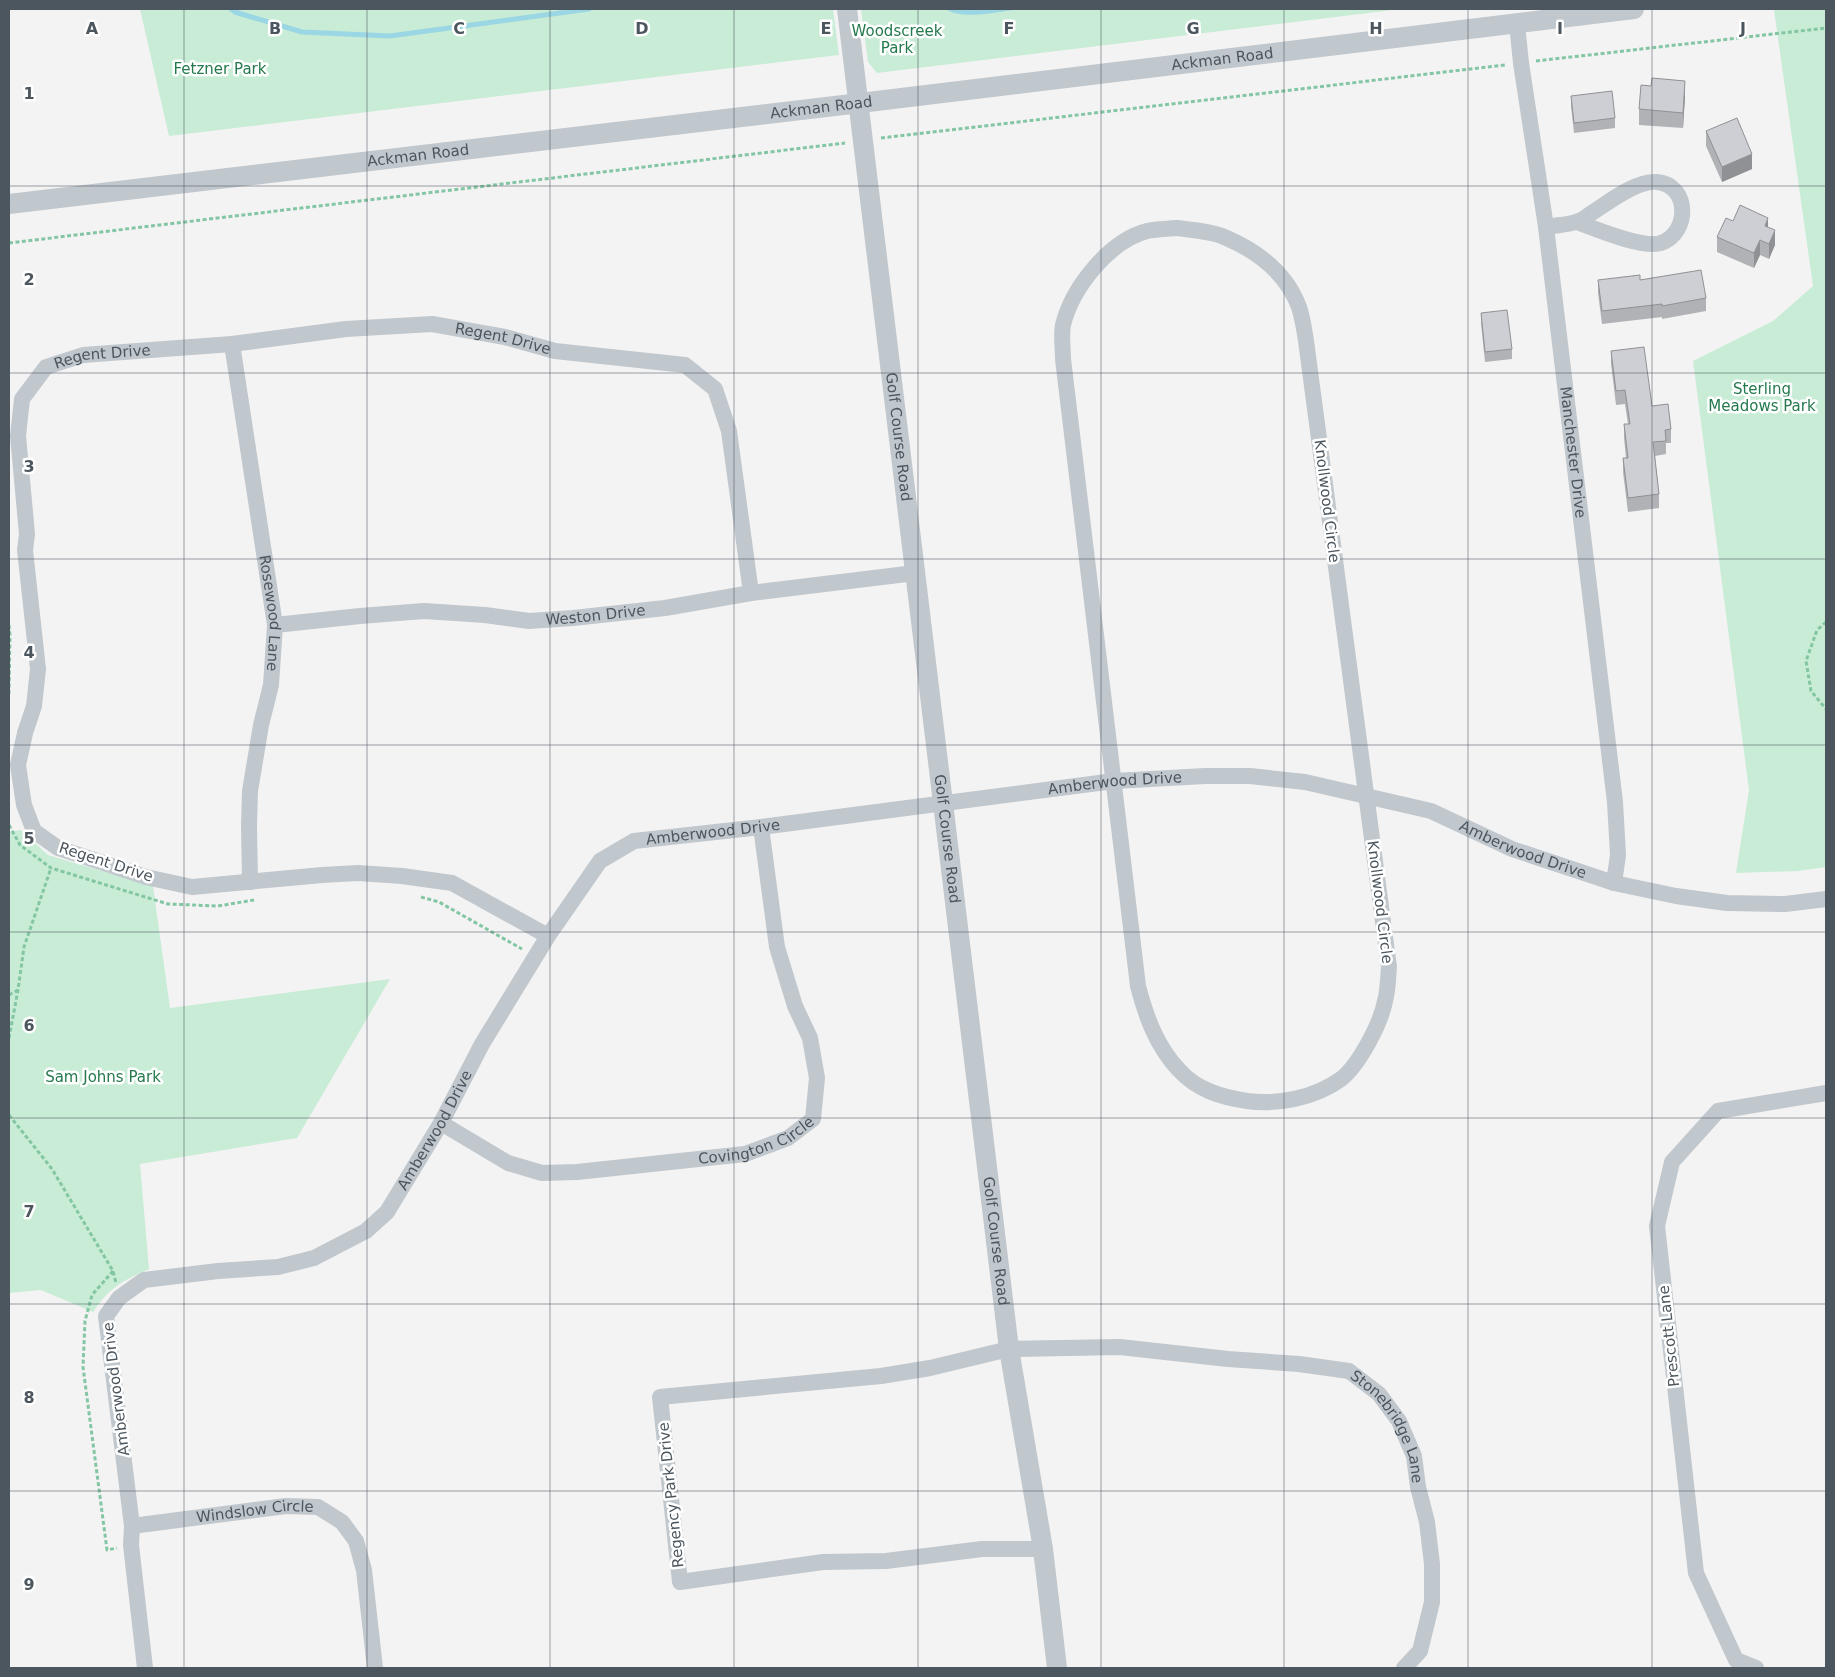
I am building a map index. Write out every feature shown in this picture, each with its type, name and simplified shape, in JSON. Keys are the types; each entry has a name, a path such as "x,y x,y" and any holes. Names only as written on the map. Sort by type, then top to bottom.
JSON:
{"street":[{"name":"Golf Course Road","path":"847,9 860,103 915,573 1010,1349 1043,1548 1057,1668"},
{"name":"Ackman Road","path":"9,204 1634,9"},
{"name":"Manchester Drive","path":"1517,24 1521,63 1546,227 1616,802 1618,854 1614,883"},
{"path":"1546,227 1577,222 1615,198 1643,184 1657,182 1667,185 1674,190 1679,197 1682,208 1682,220 1676,233 1660,244 1647,244 1630,240 1577,222"},
{"name":"Knollwood Circle","path":"1177,228 1222,236 1262,256 1291,290 1299,308 1304,327 1366,795 1389,967 1385,1001 1376,1026 1362,1054 1342,1079 1316,1092 1288,1101 1259,1102 1228,1098 1202,1089 1180,1071 1162,1049 1146,1016 1138,986 1063,359 1063,325 1075,296 1088,274 1107,254 1127,240 1146,232 1177,228"},
{"name":"Regent Drive","path":"548,936 452,883 402,876 358,873 192,887 146,877 58,848 34,831 24,805 18,765 24,733 34,706 38,669 17,551 27,534 18,436 22,399 46,367 83,355 232,344 346,329 432,324 505,337 555,351 685,365 715,389 729,431 751,593"},
{"name":"Rosewood Lane","path":"232,344 275,625 271,686 261,725 250,791 250,882"},
{"name":"Weston Drive","path":"275,625 424,611 484,615 529,621 665,608 751,593 915,573"},
{"name":"Amberwood Drive","path":"145,1668 132,1545 132,1526 106,1316 119,1298 144,1280 218,1271 278,1267 314,1258 366,1231 388,1212 441,1123 482,1044 548,936 600,861 634,841 761,827 1114,781 1169,776 1250,776 1306,782 1431,811 1512,849 1614,883 1676,896 1727,903 1785,904 1826,899"},
{"name":"Covington Circle","path":"441,1123 508,1163 542,1172 578,1172 745,1154 788,1138 813,1119 816,1070 810,1038 795,1006 777,947 761,827"},
{"name":"Prescott Lane","path":"1756,1668 1736,1660 1696,1573 1656,1226 1672,1162 1718,1111 1826,1093"},
{"name":"Stonebridge Lane","path":"1010,1349 1120,1347 1228,1359 1299,1364 1349,1371 1379,1394 1399,1421 1414,1456 1418,1487 1427,1522 1432,1564 1432,1602 1420,1651 1404,1668"},
{"name":"Regency Park Drive","path":"1010,1349 930,1368 882,1376 660,1397 680,1582 823,1562 886,1561 982,1549 1043,1548"},
{"name":"Windslow Circle","path":"132,1526 286,1506 318,1507 342,1522 356,1541 364,1570 375,1668"}],"path":[{"path":"9,243 864,140 1826,28"},
{"path":"1826,622 1817,630 1806,661 1811,691 1826,709"},
{"path":"9,625 9,694"},
{"path":"9,1038 24,947 51,868"},
{"path":"9,995 18,990"},
{"path":"9,1115 52,1170 113,1271 119,1298"},
{"path":"113,1271 92,1295 85,1321 83,1368 107,1550 132,1545"}],"green space":[{"name":"Fetzner Park","path":"140,9 833,9 839,55 169,136"},
{"name":"Woodscreek Park","path":"861,9 1401,9 877,73 868,62"},
{"name":"Sterling Meadows Park","path":"1826,9 1826,867 1798,871 1736,873 1749,790 1693,361 1773,321 1813,286 1774,10"},
{"name":"Sam Johns Park","path":"21,830 48,855 153,886 170,1008 390,979 297,1138 140,1164 149,1269 117,1286 105,1296 93,1312 41,1290 9,1293 9,832"}],"water":[{"path":"946,9 1020,9 971,15 953,13"}],"building":[{"path":"1652,78 1685,81 1683,113 1639,109 1641,85 1651,86"},
{"path":"1612,91 1615,118 1574,123 1571,96"},
{"path":"1737,118 1752,154 1722,167 1706,131"},
{"path":"1740,205 1768,218 1765,226 1775,230 1769,244 1760,240 1754,253 1717,237 1726,218 1733,221"},
{"path":"1701,270 1706,298 1662,306 1662,304 1602,311 1598,280 1640,275 1640,280"},
{"path":"1507,310 1512,349 1485,352 1481,313"},
{"path":"1644,347 1652,406 1668,404 1671,429 1665,430 1666,441 1653,442 1659,494 1628,498 1623,458 1628,458 1624,424 1630,424 1625,390 1616,391 1611,351"}],"waterway":[{"path":"231,9 235,12 302,32 390,36 589,9"}]}
